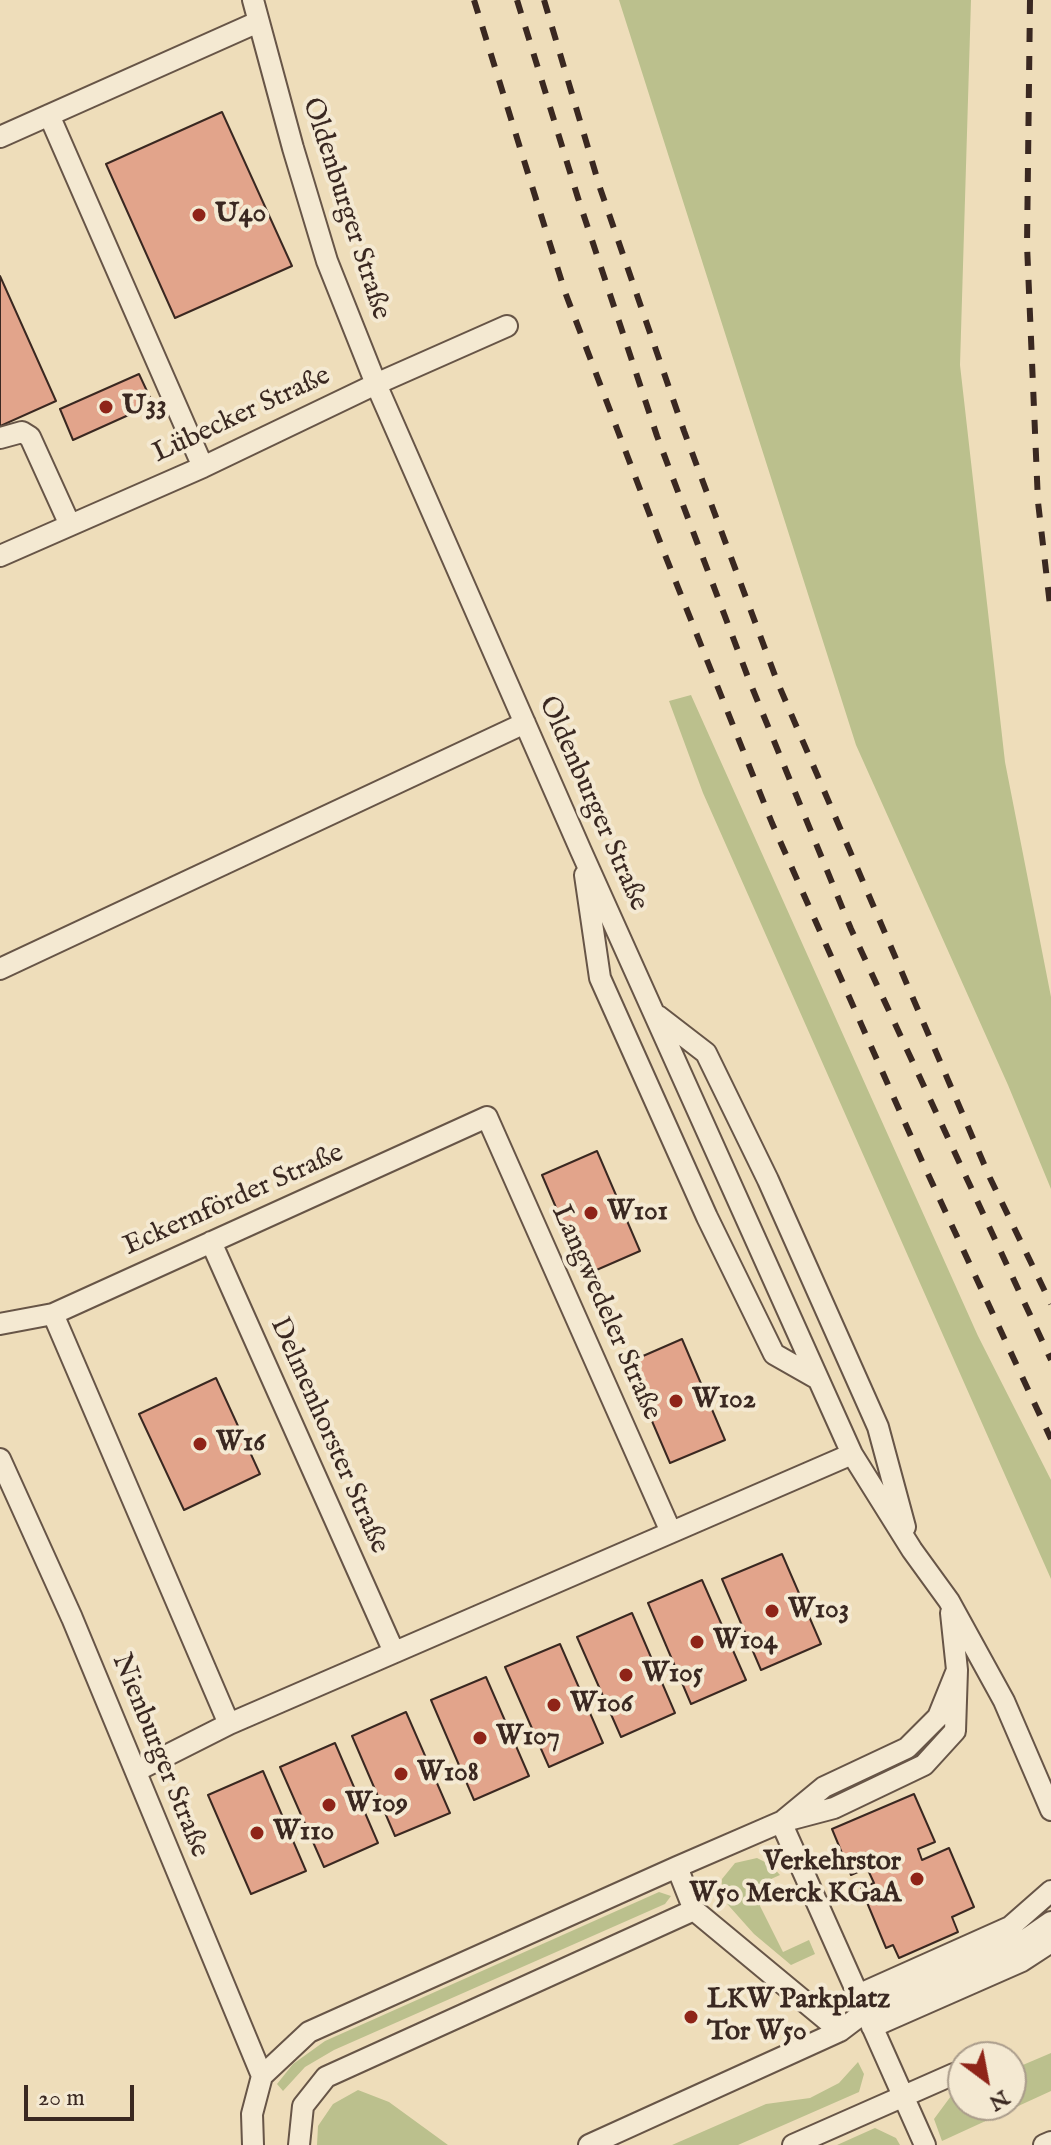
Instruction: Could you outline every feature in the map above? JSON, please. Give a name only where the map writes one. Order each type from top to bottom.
[{"type":"lane","name":"Oldenburger Straße","points":[[253,0],[327,261],[376,384],[581,851],[852,1454],[912,1550],[949,1601],[1004,1701],[1051,1810]]},
{"type":"lane","points":[[0,137],[258,22]]},
{"type":"lane","points":[[49,115],[203,467]]},
{"type":"lane","name":"Lübecker Straße","points":[[0,556],[203,467],[376,384],[507,326]]},
{"type":"lane","points":[[0,438],[22,432],[30,437],[70,525]]},
{"type":"lane","points":[[0,969],[525,723]]},
{"type":"lane","points":[[581,851],[600,978],[700,1203],[774,1354],[818,1379]]},
{"type":"lane","points":[[655,1014],[706,1053],[762,1166],[878,1427],[912,1550]]},
{"type":"lane","name":"Eckernförder Straße","points":[[0,1324],[53,1314],[487,1117]]},
{"type":"lane","name":"Langwedeler Straße","points":[[487,1117],[671,1532]]},
{"type":"lane","name":"Delmenhorster Straße","points":[[211,1242],[394,1652]]},
{"type":"lane","points":[[53,1314],[229,1724]]},
{"type":"lane","points":[[136,1771],[229,1724],[852,1454]]},
{"type":"lane","name":"Nienburger Straße","points":[[0,1459],[72,1618],[262,2076]]},
{"type":"lane","points":[[253,2145],[252,2114],[262,2076],[309,2032],[781,1822],[824,1787],[907,1748],[938,1717],[957,1670],[949,1601]]},
{"type":"lane","points":[[781,1822],[925,2145]]},
{"type":"lane","points":[[677,1867],[694,1910],[840,2031]]},
{"type":"lane","points":[[589,2145],[840,2031],[865,2011],[1010,1927],[1051,1891]]},
{"type":"lane","points":[[299,2145],[303,2106],[326,2077],[694,1910]]},
{"type":"lane","points":[[865,2011],[1012,1947],[1051,1922]]},
{"type":"lane","points":[[865,2011],[1022,1961],[1051,1942]]},
{"type":"lane","points":[[793,2145],[947,2077]]},
{"type":"lane","points":[[1044,2145],[1051,2142]]},
{"type":"green space","points":[[619,0],[971,0],[960,365],[1005,762],[1051,997],[1051,1189],[1008,1085],[856,745]]},
{"type":"green space","points":[[691,695],[978,1336],[1051,1480],[1051,1579],[703,793],[669,701]]},
{"type":"green space","points":[[757,1858],[771,1865],[780,1875],[751,1888],[783,1952],[809,1940],[815,1954],[791,1965],[754,1934],[721,1897],[722,1879],[735,1863]]},
{"type":"green space","points":[[659,1892],[671,1896],[665,1904],[334,2050],[305,2067],[283,2091],[277,2084],[293,2064],[325,2041]]},
{"type":"green space","points":[[1051,2053],[1051,2091],[1027,2102],[1027,2063]]},
{"type":"green space","points":[[858,2062],[864,2074],[859,2092],[738,2145],[672,2145],[766,2104],[810,2098],[839,2083]]},
{"type":"green space","points":[[358,2090],[389,2102],[448,2145],[317,2145],[318,2126],[333,2104]]},
{"type":"green space","points":[[947,2101],[947,2121],[986,2121],[942,2141],[934,2119]]},
{"type":"green space","points":[[875,2128],[896,2138],[900,2145],[837,2145]]},
{"type":"building","name":"U40","points":[[222,112],[292,266],[175,318],[106,164]]},
{"type":"building","points":[[0,276],[56,401],[0,426]]},
{"type":"building","name":"U33","points":[[139,374],[153,404],[73,440],[60,409]]},
{"type":"building","name":"W101","points":[[597,1151],[640,1251],[585,1275],[542,1175]]},
{"type":"building","name":"W102","points":[[682,1339],[725,1440],[670,1463],[627,1363]]},
{"type":"building","name":"W16","points":[[216,1378],[260,1474],[184,1510],[139,1414]]},
{"type":"building","name":"W103","points":[[782,1554],[821,1644],[761,1670],[722,1579]]},
{"type":"building","name":"W104","points":[[702,1580],[746,1680],[691,1704],[648,1603]]},
{"type":"building","name":"W105","points":[[632,1613],[675,1713],[621,1737],[577,1637]]},
{"type":"building","name":"W106","points":[[560,1644],[603,1743],[549,1767],[505,1667]]},
{"type":"building","name":"W107","points":[[486,1677],[529,1776],[474,1800],[431,1700]]},
{"type":"building","name":"W108","points":[[406,1712],[450,1813],[395,1836],[352,1736]]},
{"type":"building","name":"W109","points":[[335,1743],[378,1843],[324,1867],[280,1767]]},
{"type":"building","name":"W110","points":[[263,1771],[306,1871],[251,1894],[208,1795]]},
{"type":"building","name":"Verkehrstor W50 Merck KGaA","points":[[914,1794],[935,1842],[918,1849],[922,1860],[949,1848],[974,1907],[952,1917],[958,1932],[899,1958],[893,1945],[886,1948],[861,1888],[874,1883],[867,1868],[851,1875],[832,1829]]},
{"type":"railway","points":[[474,0],[565,292],[772,823],[921,1159],[1051,1439]]},
{"type":"railway","points":[[517,0],[578,198],[657,436],[749,680],[851,929],[1051,1360]]},
{"type":"railway","points":[[544,0],[600,188],[684,431],[777,681],[990,1178],[1051,1304]]},
{"type":"railway","points":[[1030,0],[1027,245],[1038,502],[1051,614]]},
{"type":"place","name":"U40","points":[[199,215]]},
{"type":"place","name":"U33","points":[[106,407]]},
{"type":"place","name":"W101","points":[[591,1213]]},
{"type":"place","name":"W102","points":[[676,1401]]},
{"type":"place","name":"W16","points":[[200,1444]]},
{"type":"place","name":"W103","points":[[772,1611]]},
{"type":"place","name":"W104","points":[[697,1642]]},
{"type":"place","name":"W105","points":[[626,1675]]},
{"type":"place","name":"W106","points":[[554,1705]]},
{"type":"place","name":"W107","points":[[480,1738]]},
{"type":"place","name":"W108","points":[[401,1774]]},
{"type":"place","name":"W109","points":[[329,1805]]},
{"type":"place","name":"W110","points":[[257,1833]]},
{"type":"place","name":"Verkehrstor W50 Merck KGaA","points":[[917,1879]]},
{"type":"place","name":"LKW Parkplatz Tor W50","points":[[691,2017]]}]
